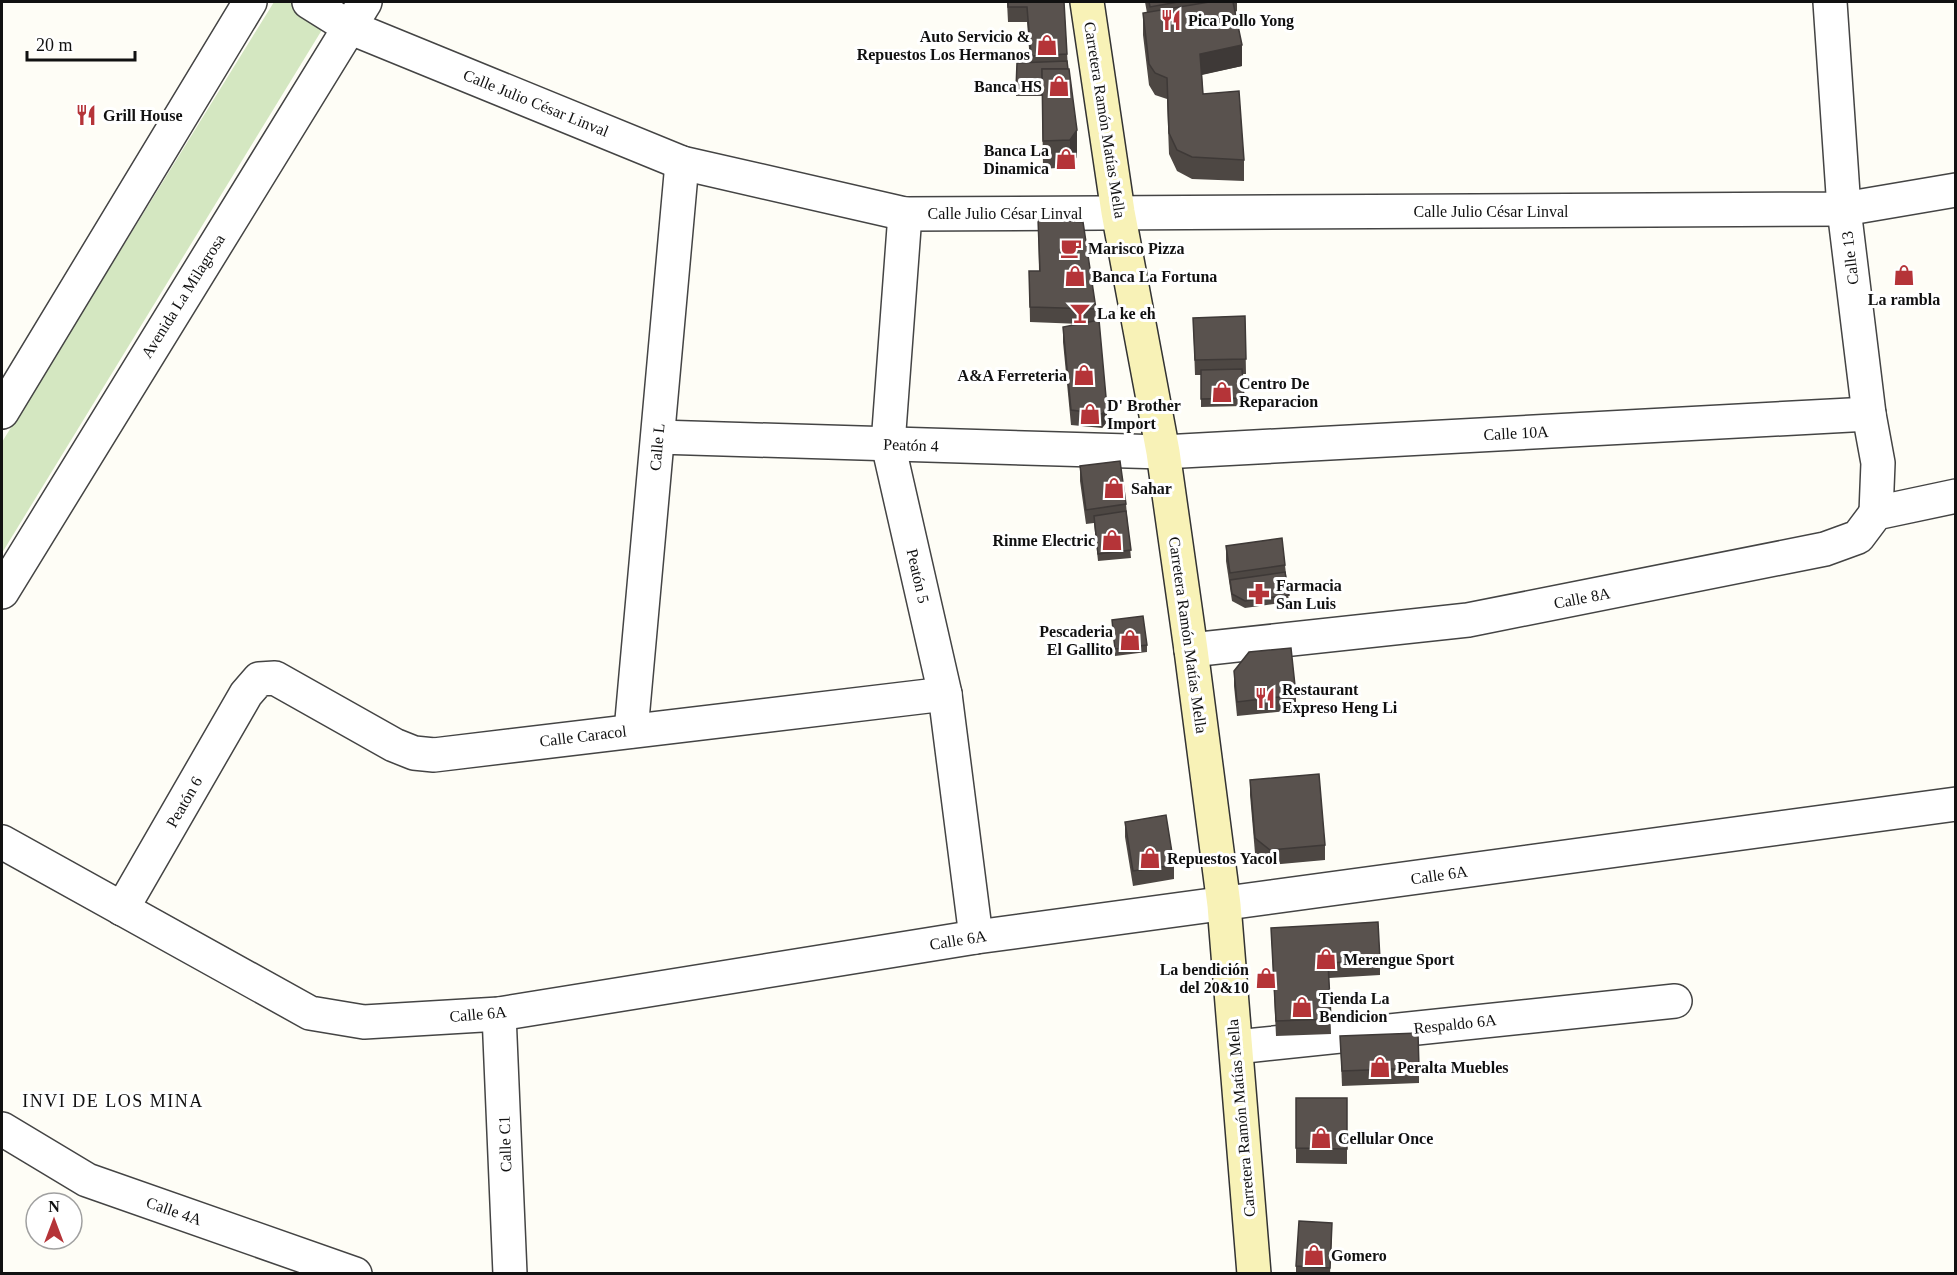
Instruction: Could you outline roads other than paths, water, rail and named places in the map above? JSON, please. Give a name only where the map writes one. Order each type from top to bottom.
[{"type":"main road","name":"Carretera Ramón Matías Mella","points":[[1087,2],[1118,212],[1164,452],[1191,650],[1224,904],[1254,1274]]},
{"type":"street","points":[[2,412],[250,2]]},
{"type":"street","name":"Calle Julio César Linval","points":[[309,2],[357,14],[682,163],[905,214],[1844,209],[1956,190]]},
{"type":"street","name":"Calle 13","points":[[1830,2],[1844,209],[1869,414],[1878,462],[1876,513]]},
{"type":"street","name":"Avenida La Milagrosa","points":[[2,592],[357,14]]},
{"type":"street","name":"Calle L","points":[[631,731],[682,163]]},
{"type":"street","name":"Peatón 5","points":[[905,214],[888,444],[945,694],[976,937]]},
{"type":"street","name":"Calle 10A","points":[[1164,452],[1869,414]]},
{"type":"street","name":"Peatón 4","points":[[658,437],[1164,452]]},
{"type":"street","points":[[1876,513],[1956,496]]},
{"type":"street","name":"Calle 8A","points":[[1191,650],[1468,620],[1802,554],[1825,549],[1858,537],[1876,513]]},
{"type":"street","name":"Calle Caracol","points":[[246,694],[259,679],[275,678],[394,745],[414,753],[434,755],[945,694]]},
{"type":"street","name":"Peatón 6","points":[[122,909],[246,694]]},
{"type":"street","name":"Calle 6A","points":[[2,842],[310,1012],[364,1022],[499,1014],[976,937],[1956,804]]},
{"type":"street","name":"Respaldo 6A","points":[[1236,1047],[1675,1000]]},
{"type":"street","name":"Calle C1","points":[[499,1014],[510,1274]]},
{"type":"street","name":"Calle 4A","points":[[2,1129],[87,1180],[356,1274]]},
{"type":"place","name":"Pica Pollo Yong","points":[[1171,20]]},
{"type":"place","name":"Auto Servicio & Repuestos Los Hermanos","points":[[1047,45]]},
{"type":"place","name":"Banca HS","points":[[1059,86]]},
{"type":"place","name":"Grill House","points":[[86,115]]},
{"type":"place","name":"Banca La Dinamica","points":[[1066,159]]},
{"type":"place","name":"Marisco Pizza","points":[[1071,248]]},
{"type":"place","name":"La rambla","points":[[1904,275]]},
{"type":"place","name":"Banca La Fortuna","points":[[1075,276]]},
{"type":"place","name":"La ke eh","points":[[1080,313]]},
{"type":"place","name":"A&A Ferreteria","points":[[1084,375]]},
{"type":"place","name":"Centro De Reparacion","points":[[1222,392]]},
{"type":"place","name":"D' Brother Import","points":[[1090,414]]},
{"type":"place","name":"Sahar","points":[[1114,488]]},
{"type":"place","name":"Rinme Electric","points":[[1112,540]]},
{"type":"place","name":"Farmacia San Luis","points":[[1259,594]]},
{"type":"place","name":"Pescaderia El Gallito","points":[[1130,640]]},
{"type":"place","name":"Restaurant Expreso Heng Li","points":[[1265,698]]},
{"type":"place","name":"Repuestos Yacol","points":[[1150,858]]},
{"type":"place","name":"Merengue Sport","points":[[1326,959]]},
{"type":"place","name":"La bendición del 20&10","points":[[1266,978]]},
{"type":"place","name":"Tienda La Bendicion","points":[[1302,1007]]},
{"type":"place","name":"Peralta Muebles","points":[[1380,1067]]},
{"type":"place","name":"Cellular Once","points":[[1321,1138]]},
{"type":"place","name":"Gomero","points":[[1314,1255]]},
{"type":"district","name":"INVI DE LOS MINA","points":[[113,1101]]}]
